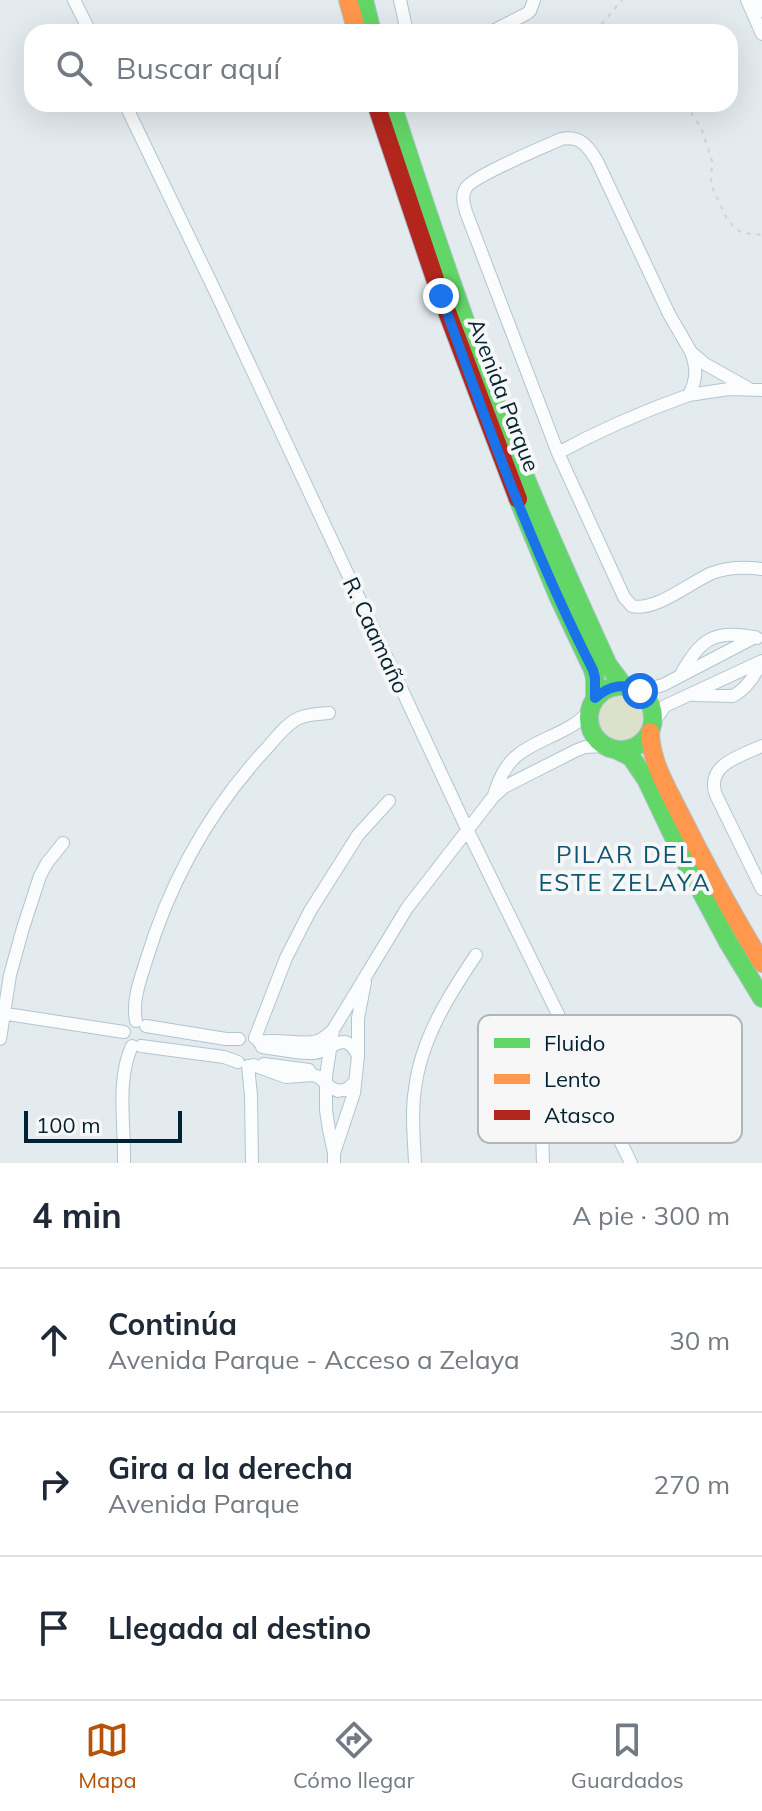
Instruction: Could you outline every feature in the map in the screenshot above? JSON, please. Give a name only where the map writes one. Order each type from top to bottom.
[{"type":"street","points":[[74,0],[86,24]]},
{"type":"street","points":[[348,0],[355,24]]},
{"type":"street","points":[[364,0],[370,24]]},
{"type":"street","points":[[400,0],[405,24]]},
{"type":"street","points":[[507,24],[530,11],[534,0]]},
{"type":"street","points":[[747,0],[762,34]]},
{"type":"street","points":[[757,0],[762,11]]},
{"type":"street","name":"R. Caamaño","points":[[129,112],[468,831],[558,1015]]},
{"type":"street","name":"Avenida Parque","points":[[379,112],[475,392],[561,605],[593,670],[592,704]]},
{"type":"street","name":"Avenida Parque","points":[[395,112],[491,392],[546,528],[608,665],[632,688]]},
{"type":"street","points":[[689,395],[696,374],[691,352],[669,314],[597,161],[583,142],[572,138],[561,139],[467,186],[463,195],[466,212],[558,453],[624,597],[638,608],[654,604],[714,572],[740,567],[762,569]]},
{"type":"street","points":[[691,352],[713,369],[748,388]]},
{"type":"street","points":[[558,453],[658,406],[689,395],[729,389],[762,390]]},
{"type":"street","points":[[680,676],[699,646],[706,641],[733,634],[758,638]]},
{"type":"street","points":[[493,797],[501,774],[517,754],[584,718],[603,690],[613,686],[663,685],[758,638]]},
{"type":"street","points":[[259,1042],[312,1042],[326,1037],[333,1030],[424,884],[504,787],[585,747],[627,749],[636,746],[644,740],[665,706],[762,661]]},
{"type":"street","points":[[688,695],[733,696],[752,679],[762,661]]},
{"type":"street","points":[[700,666],[710,685]]},
{"type":"street","points":[[663,685],[672,702]]},
{"type":"street","points":[[632,688],[651,706],[651,750],[669,791],[711,877],[762,963]]},
{"type":"street","points":[[592,704],[589,721],[597,740],[631,757],[646,779],[688,867],[762,998]]},
{"type":"street","points":[[124,1163],[128,1056],[149,1038],[135,1004],[163,912],[188,858],[218,808],[248,768],[288,725],[311,714],[329,713]]},
{"type":"street","points":[[542,741],[542,759],[550,763]]},
{"type":"street","points":[[762,746],[722,766],[713,783],[762,889]]},
{"type":"street","points":[[249,1064],[262,1056],[259,1042],[286,958],[318,897],[358,835],[389,801]]},
{"type":"street","points":[[0,1039],[2,1013],[16,949],[40,876],[63,843]]},
{"type":"street","points":[[415,1163],[413,1104],[419,1064],[444,1006],[476,955]]},
{"type":"street","points":[[334,1158],[352,1101],[358,1056],[358,1018],[368,972]]},
{"type":"street","points":[[2,1013],[124,1032]]},
{"type":"street","points":[[355,1082],[347,1089],[338,1091],[326,1079],[304,1069],[249,1064],[224,1057],[137,1046],[125,1041],[124,1032],[128,1025],[141,1024],[226,1039],[247,1036],[259,1042],[306,1053],[319,1053],[345,1042],[358,1056]]},
{"type":"street","points":[[333,1030],[326,1079],[327,1120],[334,1158]]},
{"type":"street","points":[[239,1039],[233,1050],[235,1059],[286,1077],[313,1075],[326,1079]]},
{"type":"street","points":[[304,1069],[306,1053]]},
{"type":"street","points":[[249,1064],[252,1163]]},
{"type":"street","points":[[542,1143],[543,1163]]},
{"type":"street","name":"R. Caamaño","points":[[621,1143],[631,1163]]},
{"type":"path","points":[[602,24],[622,0]]},
{"type":"path","points":[[692,112],[698,120],[712,161],[711,185],[716,200],[733,226],[742,233],[762,235]]},
{"type":"green space","points":[[623,691],[642,699],[650,718],[642,737],[623,745],[604,737],[596,718],[604,699]]},
{"type":"traffic: fast","points":[[364,0],[370,24]]},
{"type":"traffic: fast","points":[[395,112],[452,284],[504,426],[608,665],[623,685]]},
{"type":"traffic: fast","points":[[518,499],[593,670],[595,698]]},
{"type":"traffic: fast","points":[[615,686],[627,686],[644,695],[651,706],[653,718],[651,730],[644,741],[627,750],[615,750],[603,745],[594,736],[589,724],[589,712],[594,700],[603,691],[615,686]]},
{"type":"traffic: fast","points":[[617,750],[631,757],[646,779],[688,867],[762,998]]},
{"type":"traffic: slow","points":[[348,0],[355,24]]},
{"type":"traffic: slow","points":[[650,732],[653,754],[664,783],[762,963]]},
{"type":"traffic: jam","points":[[379,112],[438,288],[518,499]]},
{"type":"district","name":"PILAR DEL ESTE ZELAYA","points":[[625,868]]},
{"type":"route","points":[[441,296],[475,392],[552,583],[593,670],[595,698],[613,686],[623,685],[640,691]]}]
